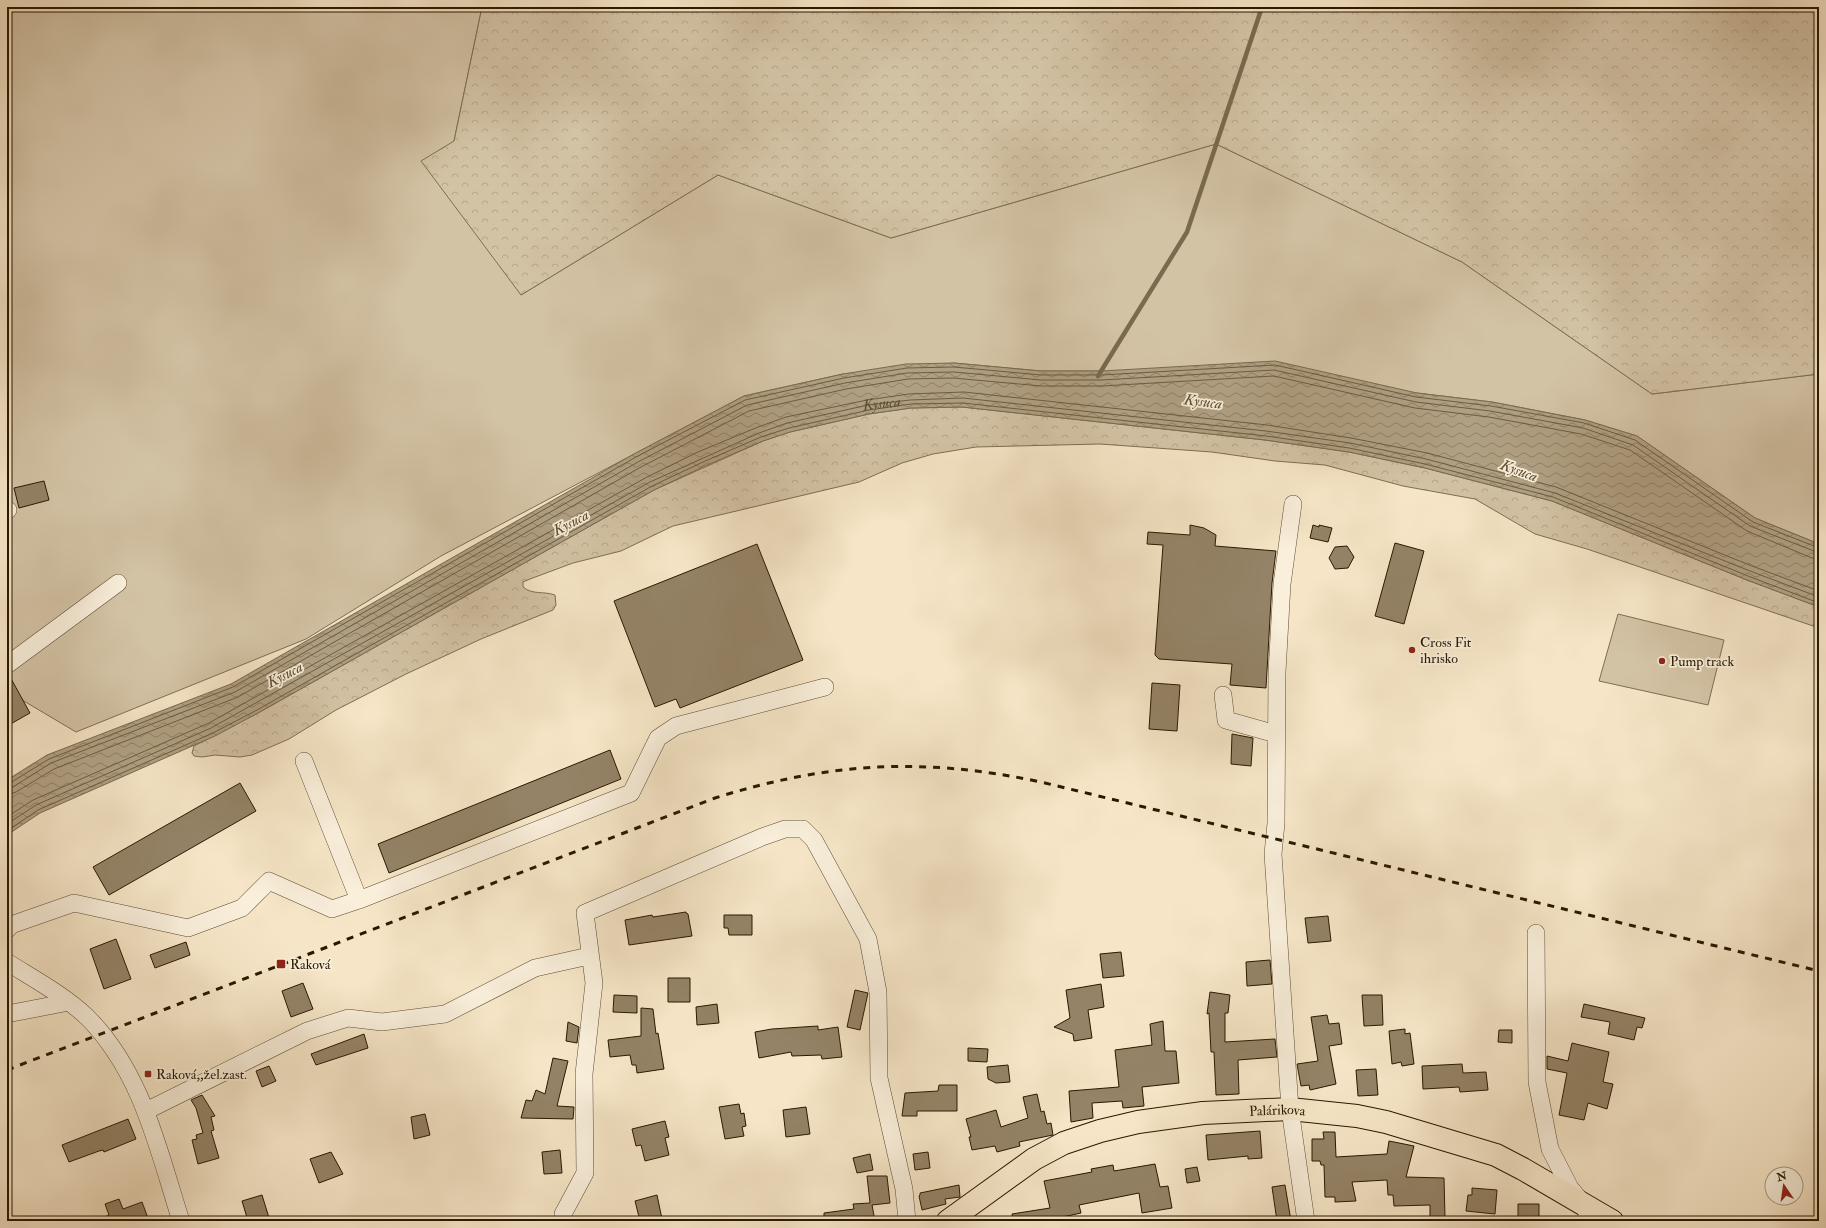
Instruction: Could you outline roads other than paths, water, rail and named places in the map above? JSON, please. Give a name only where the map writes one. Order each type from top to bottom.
[{"type":"main road","name":"Palárikova","points":[[948,1221],[1034,1159],[1064,1143],[1100,1131],[1138,1122],[1203,1113],[1290,1109],[1357,1116],[1386,1122],[1476,1148],[1496,1155],[1522,1169],[1587,1214],[1612,1221]]},
{"type":"street","points":[[1293,504],[1282,584],[1277,672],[1276,823],[1273,854],[1290,1109],[1306,1221]]},
{"type":"street","points":[[7,664],[118,584]]},
{"type":"street","points":[[7,930],[11,925],[74,903],[188,928],[242,908],[269,881],[332,909],[359,900],[631,793],[658,738],[676,726],[825,687]]},
{"type":"street","points":[[1223,695],[1226,720],[1276,734]]},
{"type":"street","points":[[304,761],[359,900]]},
{"type":"street","points":[[564,1221],[563,1214],[585,1173],[584,1074],[594,983],[589,956],[585,912],[762,837],[785,829],[803,829],[814,840],[868,939],[878,992],[879,1078],[904,1189],[907,1221]]},
{"type":"street","points":[[1536,933],[1537,1082],[1550,1149],[1570,1188],[1587,1214]]},
{"type":"street","points":[[146,1111],[307,1031],[348,1018],[382,1022],[445,1014],[535,968],[589,956]]},
{"type":"street","points":[[7,962],[69,1002],[87,1017],[126,1066],[146,1111],[181,1221]]},
{"type":"street","points":[[7,1014],[69,1002]]},
{"type":"water","name":"Kysuca","points":[[1275,361],[1417,393],[1492,402],[1585,420],[1637,436],[1755,518],[1819,544],[1819,607],[1747,580],[1552,501],[1425,468],[1349,452],[1265,440],[962,407],[911,408],[869,414],[790,432],[763,441],[654,490],[215,736],[40,813],[7,835],[7,780],[47,755],[231,684],[634,454],[744,396],[843,374],[906,364],[954,363],[1041,371],[1102,371]]},
{"type":"waterway","points":[[1098,376],[1187,232],[1262,7]]},
{"type":"railway","points":[[7,1070],[715,798],[757,786],[798,777],[877,767],[956,769],[998,774],[1041,782],[1819,971]]},
{"type":"place","name":"Cross Fit ihrisko","points":[[1412,650]]},
{"type":"place","name":"Pump track","points":[[1662,661]]},
{"type":"place","name":"Raková","points":[[281,964]]},
{"type":"place","name":"Raková,,žel.zast.","points":[[148,1074]]}]
